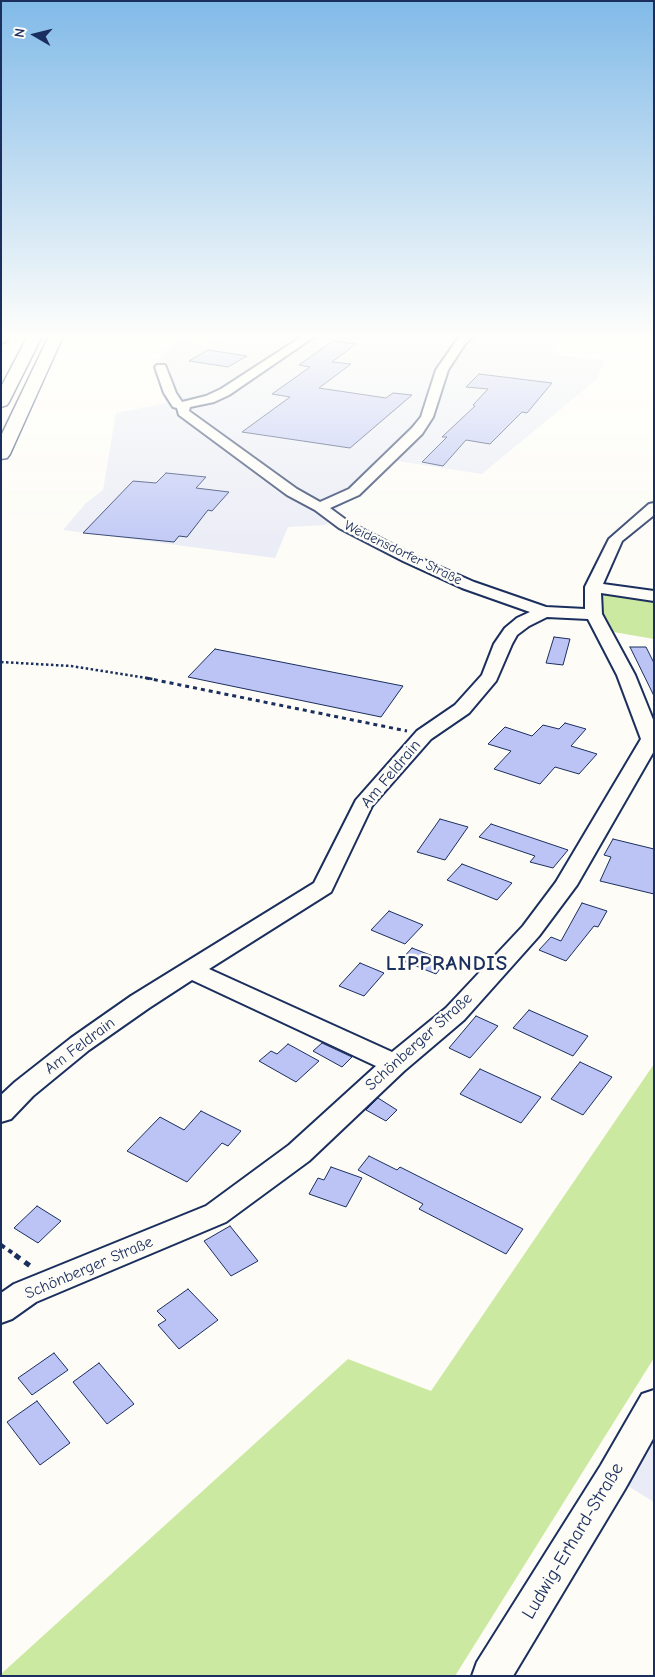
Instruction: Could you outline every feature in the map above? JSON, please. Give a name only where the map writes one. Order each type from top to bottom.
[{"type":"highway","points":[[1,454],[20,412]]},
{"type":"street","name":"Weidensdorfer Straße","points":[[187,412],[260,470],[292,492],[344,525],[440,574],[544,612],[594,614]]},
{"type":"street","points":[[320,508],[354,492],[417,431],[429,412]]},
{"type":"street","name":"Schönberger Straße","points":[[1,1310],[25,1293],[216,1214],[299,1153],[395,1064],[455,1014],[531,931],[566,885],[652,739],[626,675],[594,614],[593,587],[616,539],[654,507]]},
{"type":"street","points":[[593,587],[654,596]]},
{"type":"street","name":"Am Feldrain","points":[[1,1112],[24,1088],[80,1044],[190,970],[324,887],[363,804],[424,735],[462,709],[490,677],[503,644],[511,632],[523,622],[544,612]]},
{"type":"street","points":[[190,970],[395,1064]]},
{"type":"street","name":"Ludwig-Erhard-Straße","points":[[491,1676],[613,1477],[654,1405]]},
{"type":"path","points":[[1,662],[71,666],[142,677],[424,735]]},
{"type":"path","points":[[1,1245],[40,1272],[49,1283]]},
{"type":"shaded area","points":[[557,412],[482,474],[397,461],[335,511],[326,525],[288,527],[275,558],[63,530],[86,503],[103,490],[116,413]]},
{"type":"shaded area","points":[[654,1405],[654,1502],[613,1477]]},
{"type":"green space","points":[[593,587],[654,596],[654,639],[602,630]]},
{"type":"green space","points":[[654,1064],[654,1358],[455,1676],[1,1676],[348,1359],[431,1391]]},
{"type":"building","points":[[269,412],[392,412],[350,448],[242,432]]},
{"type":"building","points":[[468,412],[522,412],[490,444],[466,440],[443,466],[422,462],[447,437],[442,437]]},
{"type":"building","points":[[166,473],[206,477],[196,488],[229,492],[212,511],[208,510],[187,537],[179,536],[174,542],[83,533],[133,481],[156,483]]},
{"type":"building","points":[[554,637],[570,639],[563,665],[546,663]]},
{"type":"building","points":[[630,647],[646,647],[654,663],[654,696]]},
{"type":"building","points":[[215,649],[403,686],[381,717],[188,677]]},
{"type":"building","points":[[565,723],[586,729],[571,746],[597,754],[579,774],[555,767],[540,784],[494,769],[511,751],[488,744],[505,727],[532,736],[543,725],[559,729]]},
{"type":"building","points":[[440,819],[468,827],[445,860],[417,852]]},
{"type":"building","points":[[491,824],[568,850],[553,868],[530,862],[535,856],[479,837]]},
{"type":"building","points":[[613,839],[654,849],[654,894],[600,881],[611,857],[604,855]]},
{"type":"building","points":[[462,864],[512,883],[497,900],[447,880]]},
{"type":"building","points":[[582,903],[607,911],[598,927],[594,926],[566,961],[539,950],[551,937],[561,941]]},
{"type":"building","points":[[389,911],[423,925],[405,944],[371,930]]},
{"type":"building","points":[[412,948],[446,961],[436,974],[401,960]]},
{"type":"building","points":[[360,963],[384,973],[364,996],[339,986]]},
{"type":"building","points":[[529,1010],[588,1036],[573,1056],[513,1028]]},
{"type":"building","points":[[476,1016],[498,1026],[470,1058],[449,1048]]},
{"type":"building","points":[[322,1043],[352,1057],[342,1067],[313,1051]]},
{"type":"building","points":[[288,1044],[319,1061],[296,1082],[259,1061],[271,1051],[277,1054]]},
{"type":"building","points":[[580,1062],[612,1077],[583,1115],[551,1099]]},
{"type":"building","points":[[480,1069],[541,1097],[521,1123],[460,1094]]},
{"type":"building","points":[[378,1098],[397,1110],[386,1121],[366,1110]]},
{"type":"building","points":[[201,1111],[241,1131],[228,1146],[222,1143],[187,1182],[127,1151],[160,1117],[184,1130]]},
{"type":"building","points":[[369,1156],[397,1170],[400,1167],[523,1229],[506,1254],[419,1209],[423,1204],[358,1170]]},
{"type":"building","points":[[331,1167],[362,1178],[346,1207],[309,1194],[318,1178],[324,1180]]},
{"type":"building","points":[[37,1206],[61,1221],[38,1243],[14,1228]]},
{"type":"building","points":[[230,1226],[258,1261],[231,1276],[204,1241]]},
{"type":"building","points":[[188,1289],[218,1320],[179,1349],[158,1325],[166,1320],[157,1311]]},
{"type":"building","points":[[54,1353],[68,1370],[32,1395],[18,1378]]},
{"type":"building","points":[[99,1363],[134,1404],[107,1424],[73,1382]]},
{"type":"building","points":[[37,1401],[70,1443],[40,1465],[7,1422]]},
{"type":"district","name":"LIPPRANDIS","points":[[447,964]]}]
